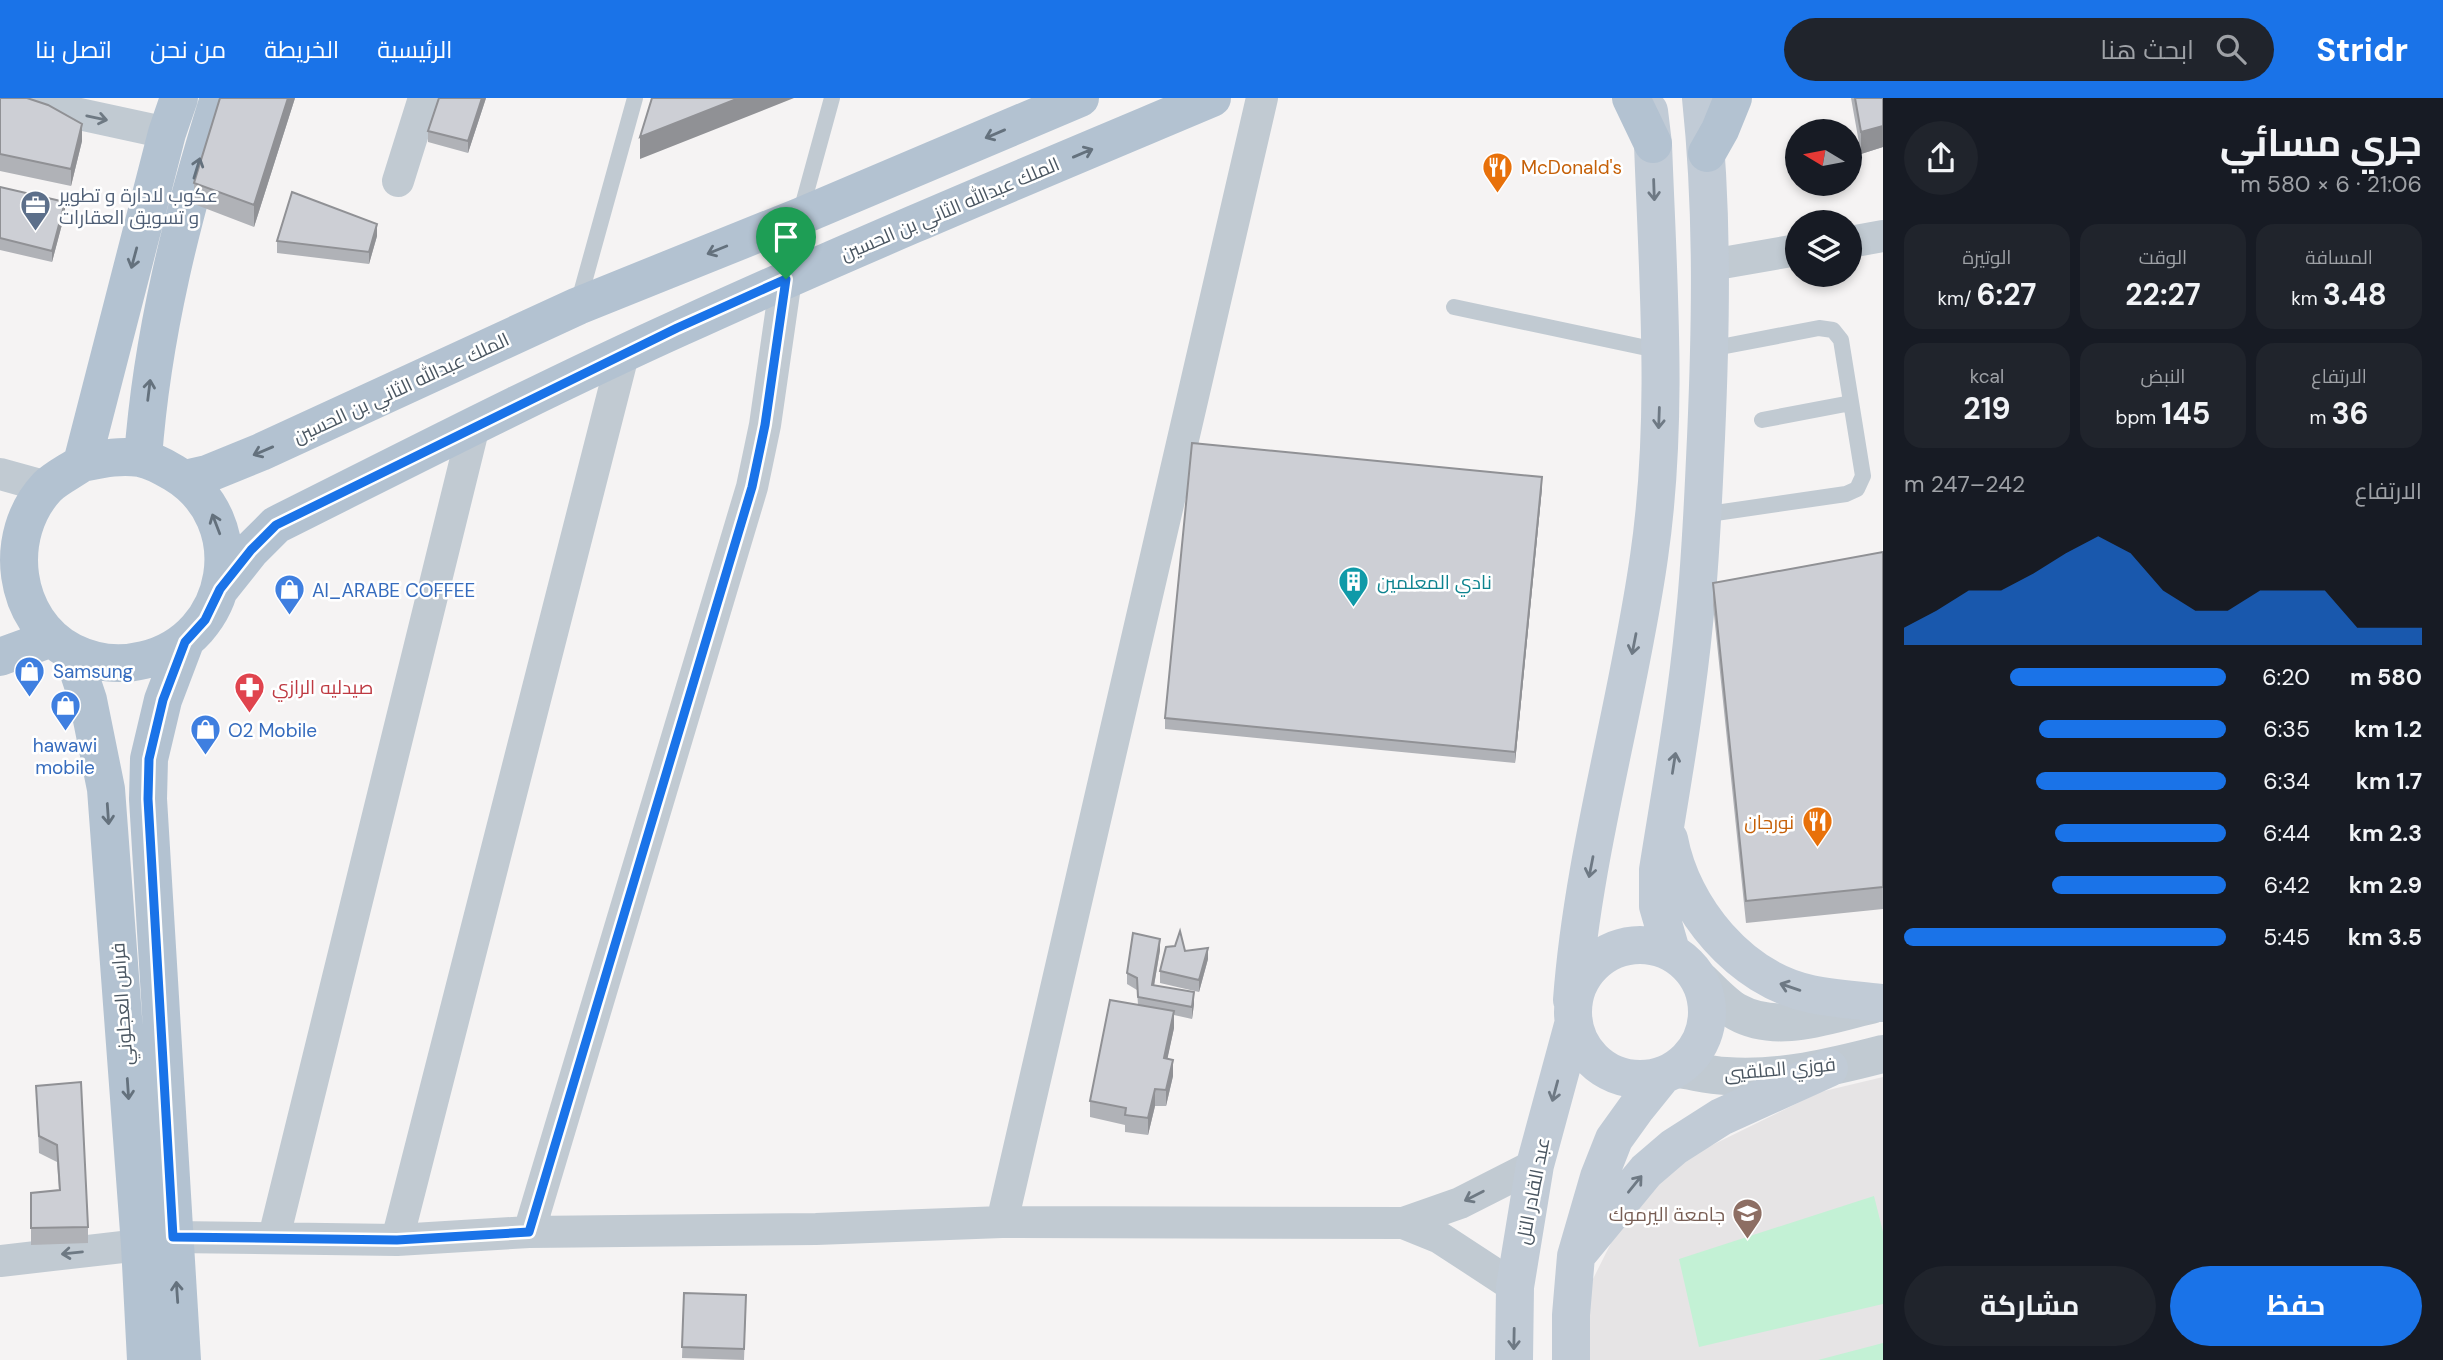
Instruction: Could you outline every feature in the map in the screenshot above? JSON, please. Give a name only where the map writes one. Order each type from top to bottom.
[{"type":"main road","points":[[82,463],[167,134],[179,98]]},
{"type":"main road","points":[[143,458],[156,340],[193,182],[219,98]]},
{"type":"main road","name":"الملك عبدالله الثاني بن الحسين","points":[[185,480],[261,452],[578,306],[799,217],[1080,98]]},
{"type":"main road","name":"الملك عبدالله الثاني بن الحسين","points":[[220,589],[251,550],[276,525],[474,426],[786,279],[1212,98]]},
{"type":"main road","points":[[1631,98],[1653,144]]},
{"type":"main road","points":[[1648,98],[1653,144],[1661,351],[1657,469],[1650,554],[1581,921],[1573,1013],[1581,1047],[1597,1065],[1616,1076],[1639,1080],[1669,1072]]},
{"type":"main road","points":[[1671,951],[1658,906],[1658,870],[1694,624],[1710,349],[1711,265],[1707,153],[1701,98]]},
{"type":"main road","points":[[1707,153],[1733,98]]},
{"type":"main road","points":[[112,457],[143,458],[185,480],[202,495],[218,524],[224,557],[220,589],[205,620],[185,642],[159,657],[130,664],[100,662],[62,645],[34,618],[23,593],[9,572],[31,512],[47,487],[82,463],[112,457]]},
{"type":"main road","name":"فراس العجلوني","points":[[146,1360],[157,1241],[148,799],[152,747],[163,700],[185,642]]},
{"type":"main road","points":[[0,657],[62,645]]},
{"type":"main road","name":"فراس العجلوني","points":[[62,645],[88,700],[106,789],[157,1241],[183,1360]]},
{"type":"main road","points":[[1666,821],[1671,851],[1687,892],[1716,934],[1743,960],[1775,981],[1810,994],[1882,1002]]},
{"type":"main road","points":[[1572,1360],[1571,1315],[1576,1256],[1599,1177],[1614,1139],[1669,1072],[1695,1052],[1705,1029],[1707,1004],[1700,981],[1688,963],[1671,951],[1651,944],[1630,944],[1609,951],[1592,963],[1580,980],[1573,1013]]},
{"type":"main road","name":"عبد القادر التل","points":[[1514,1360],[1515,1287],[1535,1165],[1573,1013]]},
{"type":"main road","points":[[1576,1256],[1646,1171],[1674,1147],[1721,1116],[1829,1068]]},
{"type":"street","points":[[6,98],[167,134]]},
{"type":"street","points":[[398,181],[424,98]]},
{"type":"street","points":[[1003,1222],[1262,98]]},
{"type":"street","points":[[1862,240],[1883,236]]},
{"type":"street","points":[[1711,265],[1785,252]]},
{"type":"street","points":[[529,1232],[752,487],[765,425],[786,279]]},
{"type":"street","points":[[397,1240],[623,355]]},
{"type":"street","points":[[274,1237],[474,426]]},
{"type":"street","points":[[0,474],[47,487]]},
{"type":"street","points":[[1700,981],[1736,1012],[1759,1021],[1784,1023],[1882,1002]]},
{"type":"street","name":"فوزي الملقيي","points":[[1669,1072],[1746,1076],[1829,1068],[1883,1054]]},
{"type":"street","points":[[0,1261],[157,1241],[274,1237],[397,1240],[529,1232],[816,1229],[1003,1222],[1402,1223],[1460,1203],[1535,1165]]},
{"type":"street","points":[[1402,1223],[1440,1238],[1515,1287]]},
{"type":"lane","points":[[578,306],[635,98]]},
{"type":"lane","points":[[799,217],[832,98]]},
{"type":"lane","points":[[1454,307],[1661,351]]},
{"type":"lane","points":[[1702,515],[1846,494],[1857,489],[1863,476],[1841,340],[1833,330],[1819,328],[1710,349]]},
{"type":"lane","points":[[1762,419],[1851,404]]},
{"type":"shaded area","name":"جامعة اليرموك","points":[[1883,1077],[1883,1360],[1587,1360],[1581,1303],[1643,1179],[1820,1092]]},
{"type":"green space","points":[[1874,1196],[1883,1232],[1883,1304],[1699,1347],[1679,1259]]},
{"type":"green space","points":[[1883,1343],[1883,1360],[1818,1360]]},
{"type":"building","points":[[0,98],[27,98],[48,105],[82,124],[71,169],[0,154]]},
{"type":"building","points":[[220,98],[288,98],[254,205],[194,183]]},
{"type":"building","points":[[439,98],[482,98],[468,141],[428,131]]},
{"type":"building","points":[[652,98],[739,98],[640,137]]},
{"type":"building","points":[[1855,98],[1883,98],[1883,126],[1862,132],[1862,119],[1859,119]]},
{"type":"building","points":[[0,187],[65,202],[52,251],[0,238]]},
{"type":"building","points":[[292,192],[377,224],[369,252],[277,241]]},
{"type":"building","name":"نادي المعلمين","points":[[1192,443],[1542,477],[1515,752],[1165,718]]},
{"type":"building","points":[[1883,552],[1883,887],[1746,901],[1713,583]]},
{"type":"building","points":[[1180,931],[1185,951],[1208,948],[1199,980],[1160,971],[1166,947],[1175,946]]},
{"type":"building","points":[[1133,933],[1160,939],[1152,985],[1194,992],[1192,1007],[1138,997],[1137,978],[1127,973]]},
{"type":"building","points":[[1110,1000],[1174,1011],[1164,1058],[1173,1060],[1166,1090],[1155,1089],[1148,1118],[1125,1115],[1126,1108],[1090,1101]]},
{"type":"building","points":[[81,1082],[88,1227],[31,1228],[31,1193],[60,1190],[57,1145],[39,1136],[36,1086]]},
{"type":"building","points":[[684,1293],[746,1295],[744,1349],[682,1347]]},
{"type":"place","name":"McDonald's","points":[[1498,194]]},
{"type":"place","name":"عكوب لادارة و تطوير و تسويق العقارات","points":[[36,233]]},
{"type":"place","name":"نادي المعلمين","points":[[1354,609]]},
{"type":"place","name":"Al_ARABE COFFEE","points":[[289,617]]},
{"type":"place","name":"Samsung","points":[[30,698]]},
{"type":"place","name":"صيدليه الرازي","points":[[249,714]]},
{"type":"place","name":"hawawi mobile","points":[[65,733]]},
{"type":"place","name":"O2 Mobile","points":[[205,757]]},
{"type":"place","name":"نورجان","points":[[1817,849]]},
{"type":"place","name":"جامعة اليرموك","points":[[1748,1241]]},
{"type":"route","points":[[786,279],[765,425],[752,487],[529,1232],[397,1240],[173,1237],[148,799],[149,759],[163,700],[185,642],[205,620],[220,589],[251,550],[276,525],[677,328],[786,279]]}]
